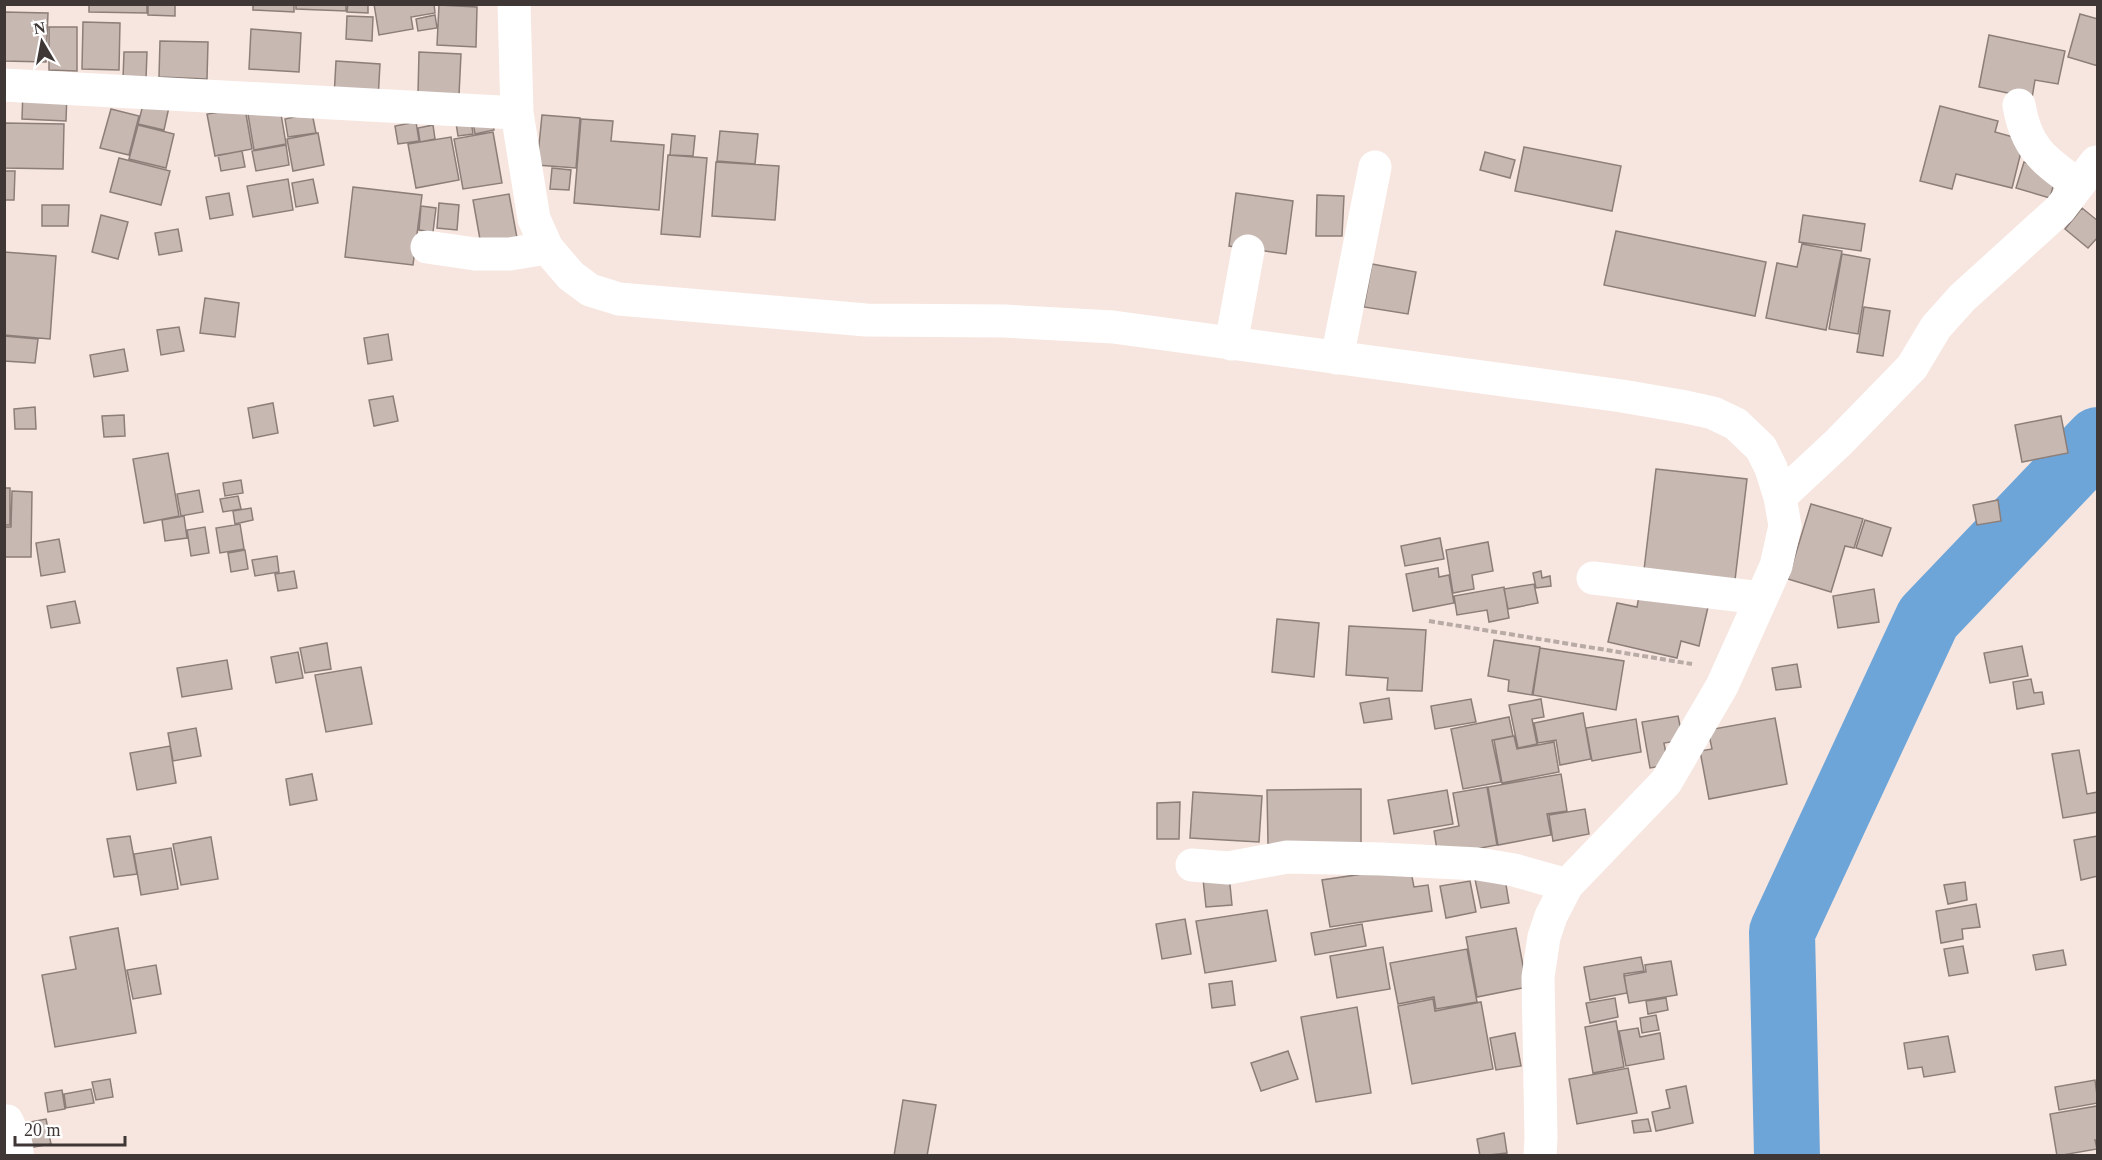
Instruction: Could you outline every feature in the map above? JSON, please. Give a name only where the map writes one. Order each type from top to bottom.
[{"type":"street","points":[[514,4],[517,113],[534,219],[547,248],[565,270],[590,290],[619,299],[866,320],[1004,321],[1113,327],[1686,406],[1736,424],[1761,448],[1771,468],[1780,497],[1785,526],[1776,566],[1729,670],[1666,782],[1568,885],[1551,916],[1544,937],[1538,977],[1540,1155]]},
{"type":"street","points":[[4,85],[517,113]]},
{"type":"street","points":[[1780,497],[1838,443],[1912,367],[1936,327],[1962,298],[2060,209],[2087,173],[2043,159],[2022,124],[2019,105]]},
{"type":"street","points":[[1337,358],[1376,167]]},
{"type":"street","points":[[427,247],[475,254],[510,254],[547,248]]},
{"type":"street","points":[[1231,344],[1248,250]]},
{"type":"street","points":[[1593,578],[1761,598]]},
{"type":"street","points":[[1192,865],[1228,868],[1287,857],[1478,864],[1514,870],[1568,885]]},
{"type":"street","points":[[4,1121],[7,1121],[11,1130],[17,1155]]},
{"type":"path","points":[[1429,621],[1729,670]]},
{"type":"building","points":[[89,4],[147,4],[147,13],[89,12]]},
{"type":"building","points":[[148,4],[175,4],[175,16],[148,15]]},
{"type":"building","points":[[253,4],[294,4],[294,12],[253,10]]},
{"type":"building","points":[[296,4],[346,4],[346,11],[296,9]]},
{"type":"building","points":[[348,4],[368,4],[368,13],[347,12]]},
{"type":"building","points":[[374,4],[434,4],[435,13],[411,17],[413,29],[379,35]]},
{"type":"building","points":[[439,5],[477,7],[476,47],[437,45]]},
{"type":"building","points":[[4,12],[48,13],[46,62],[4,61]]},
{"type":"building","points":[[2080,14],[2098,19],[2098,66],[2068,57]]},
{"type":"building","points":[[435,15],[437,28],[418,31],[416,19]]},
{"type":"building","points":[[347,16],[373,17],[372,41],[346,39]]},
{"type":"building","points":[[83,22],[120,23],[119,70],[82,69]]},
{"type":"building","points":[[49,27],[77,27],[77,71],[49,70]]},
{"type":"building","points":[[251,29],[301,33],[299,72],[249,69]]},
{"type":"building","points":[[1989,35],[2065,51],[2058,84],[2035,80],[2032,98],[1979,87]]},
{"type":"building","points":[[160,41],[208,42],[207,79],[159,77]]},
{"type":"building","points":[[124,52],[147,52],[146,79],[123,79]]},
{"type":"building","points":[[419,52],[461,54],[459,95],[418,94]]},
{"type":"building","points":[[336,61],[380,64],[378,100],[334,97]]},
{"type":"building","points":[[23,90],[67,92],[66,121],[22,119]]},
{"type":"building","points":[[144,101],[169,107],[164,130],[138,124]]},
{"type":"building","points":[[279,102],[286,144],[254,150],[247,108]]},
{"type":"building","points":[[1940,106],[1998,121],[1995,132],[2024,140],[2012,188],[1956,174],[1952,189],[1920,181]]},
{"type":"building","points":[[245,108],[252,149],[215,156],[207,114]]},
{"type":"building","points":[[111,109],[139,116],[129,155],[100,148]]},
{"type":"building","points":[[312,113],[316,133],[288,137],[285,119]]},
{"type":"building","points":[[491,113],[494,130],[475,134],[472,117]]},
{"type":"building","points":[[542,115],[580,118],[576,168],[537,165]]},
{"type":"building","points":[[581,119],[613,121],[611,141],[664,145],[659,210],[574,203]]},
{"type":"building","points":[[471,120],[473,134],[458,136],[456,123]]},
{"type":"building","points":[[416,122],[419,141],[398,144],[395,126]]},
{"type":"building","points":[[4,123],[64,124],[63,169],[4,168]]},
{"type":"building","points":[[138,125],[174,134],[166,168],[129,159]]},
{"type":"building","points":[[433,125],[435,139],[420,142],[418,128]]},
{"type":"building","points":[[720,131],[758,134],[755,164],[717,161]]},
{"type":"building","points":[[493,132],[502,183],[463,189],[454,139]]},
{"type":"building","points":[[318,133],[324,165],[293,171],[287,139]]},
{"type":"building","points":[[672,134],[695,136],[693,156],[670,155]]},
{"type":"building","points":[[451,137],[459,180],[416,188],[408,144]]},
{"type":"building","points":[[286,145],[289,165],[256,171],[252,151]]},
{"type":"building","points":[[1524,147],[1621,166],[1612,211],[1515,191]]},
{"type":"building","points":[[242,151],[245,167],[221,171],[218,155]]},
{"type":"building","points":[[1485,152],[1515,160],[1510,178],[1480,170]]},
{"type":"building","points":[[668,155],[707,158],[700,237],[661,234]]},
{"type":"building","points":[[119,158],[170,171],[161,205],[110,192]]},
{"type":"building","points":[[716,162],[779,166],[775,220],[712,216]]},
{"type":"building","points":[[2024,162],[2057,171],[2050,198],[2016,188]]},
{"type":"building","points":[[552,168],[571,170],[569,190],[550,189]]},
{"type":"building","points":[[4,171],[15,171],[14,200],[4,200]]},
{"type":"building","points":[[288,179],[293,210],[253,217],[247,186]]},
{"type":"building","points":[[313,179],[318,203],[296,207],[292,183]]},
{"type":"building","points":[[353,187],[422,195],[413,265],[345,257]]},
{"type":"building","points":[[229,193],[233,215],[210,219],[206,197]]},
{"type":"building","points":[[1236,193],[1293,201],[1286,254],[1229,246]]},
{"type":"building","points":[[509,194],[517,238],[481,245],[473,200]]},
{"type":"building","points":[[1317,195],[1344,196],[1342,236],[1316,236]]},
{"type":"building","points":[[439,203],[459,205],[457,230],[437,228]]},
{"type":"building","points":[[42,205],[69,205],[68,226],[42,226]]},
{"type":"building","points":[[421,206],[436,208],[433,232],[419,230]]},
{"type":"building","points":[[2082,208],[2098,221],[2098,237],[2088,248],[2065,229]]},
{"type":"building","points":[[101,215],[128,222],[118,259],[92,252]]},
{"type":"building","points":[[1803,215],[1865,224],[1861,251],[1799,242]]},
{"type":"building","points":[[178,229],[182,251],[159,255],[155,233]]},
{"type":"building","points":[[1616,231],[1766,262],[1755,316],[1604,285]]},
{"type":"building","points":[[1802,244],[1842,251],[1826,330],[1766,318],[1777,263],[1797,267]]},
{"type":"building","points":[[4,252],[56,256],[50,339],[4,335]]},
{"type":"building","points":[[1842,254],[1870,259],[1858,334],[1829,329]]},
{"type":"building","points":[[1372,264],[1416,272],[1408,314],[1364,307]]},
{"type":"building","points":[[205,298],[239,303],[235,337],[200,333]]},
{"type":"building","points":[[1864,307],[1890,311],[1883,356],[1857,352]]},
{"type":"building","points":[[179,327],[184,351],[161,355],[157,330]]},
{"type":"building","points":[[388,334],[392,360],[368,364],[364,338]]},
{"type":"building","points":[[4,336],[38,339],[35,363],[4,361]]},
{"type":"building","points":[[124,349],[128,371],[94,377],[90,355]]},
{"type":"building","points":[[393,396],[398,421],[374,426],[369,400]]},
{"type":"building","points":[[273,403],[278,433],[253,438],[248,408]]},
{"type":"building","points":[[35,407],[36,429],[15,429],[14,409]]},
{"type":"building","points":[[124,415],[125,436],[104,437],[102,416]]},
{"type":"building","points":[[2061,416],[2068,453],[2022,462],[2015,425]]},
{"type":"building","points":[[168,453],[179,516],[144,523],[133,459]]},
{"type":"building","points":[[1656,469],[1747,479],[1735,580],[1644,570]]},
{"type":"building","points":[[241,480],[243,493],[225,496],[223,483]]},
{"type":"building","points":[[4,488],[10,488],[10,525],[4,525]]},
{"type":"building","points":[[199,490],[203,512],[181,516],[177,494]]},
{"type":"building","points":[[12,491],[32,492],[31,557],[4,557],[4,527],[11,527]]},
{"type":"building","points":[[238,496],[241,509],[223,512],[220,499]]},
{"type":"building","points":[[1998,500],[2001,521],[1977,525],[1973,505]]},
{"type":"building","points":[[1811,504],[1863,519],[1854,548],[1845,546],[1831,592],[1788,579]]},
{"type":"building","points":[[251,508],[253,520],[235,524],[233,511]]},
{"type":"building","points":[[184,516],[187,538],[165,541],[162,520]]},
{"type":"building","points":[[1865,520],[1891,528],[1882,556],[1856,548]]},
{"type":"building","points":[[240,524],[244,549],[220,553],[216,528]]},
{"type":"building","points":[[205,527],[209,553],[191,556],[187,530]]},
{"type":"building","points":[[1440,538],[1444,559],[1405,566],[1401,546]]},
{"type":"building","points":[[59,539],[65,572],[41,576],[36,543]]},
{"type":"building","points":[[1488,542],[1493,571],[1472,575],[1474,589],[1453,593],[1446,550]]},
{"type":"building","points":[[245,550],[248,569],[231,572],[228,553]]},
{"type":"building","points":[[277,556],[279,572],[255,576],[252,560]]},
{"type":"building","points":[[1438,568],[1439,577],[1449,575],[1454,603],[1413,611],[1406,574]]},
{"type":"building","points":[[294,571],[297,588],[278,591],[275,574]]},
{"type":"building","points":[[1541,571],[1542,578],[1550,576],[1551,586],[1536,588],[1533,573]]},
{"type":"building","points":[[1534,584],[1538,603],[1508,609],[1504,589]]},
{"type":"building","points":[[1504,587],[1509,618],[1489,622],[1487,610],[1457,615],[1454,596]]},
{"type":"building","points":[[1874,589],[1879,622],[1838,628],[1833,596]]},
{"type":"building","points":[[1640,591],[1708,607],[1699,646],[1681,641],[1677,658],[1608,642],[1617,603],[1637,607]]},
{"type":"building","points":[[75,601],[80,623],[51,628],[47,606]]},
{"type":"building","points":[[1277,619],[1319,623],[1314,677],[1272,672]]},
{"type":"building","points":[[1349,626],[1426,630],[1422,691],[1387,690],[1388,678],[1346,675]]},
{"type":"building","points":[[1494,640],[1540,647],[1532,695],[1508,691],[1509,680],[1488,676]]},
{"type":"building","points":[[327,643],[331,669],[305,673],[300,648]]},
{"type":"building","points":[[2022,646],[2028,676],[1990,683],[1984,653]]},
{"type":"building","points":[[1540,648],[1624,661],[1616,710],[1533,695]]},
{"type":"building","points":[[298,652],[303,678],[276,683],[271,657]]},
{"type":"building","points":[[227,660],[232,689],[182,697],[177,668]]},
{"type":"building","points":[[1797,664],[1801,687],[1776,690],[1772,668]]},
{"type":"building","points":[[361,667],[372,724],[326,732],[315,675]]},
{"type":"building","points":[[2031,679],[2034,693],[2042,692],[2044,704],[2017,709],[2013,682]]},
{"type":"building","points":[[1389,698],[1392,719],[1364,723],[1360,703]]},
{"type":"building","points":[[1471,699],[1476,722],[1435,729],[1431,706]]},
{"type":"building","points":[[1541,699],[1544,717],[1532,719],[1537,744],[1518,748],[1509,705]]},
{"type":"building","points":[[1583,713],[1591,759],[1560,765],[1556,740],[1538,743],[1534,723]]},
{"type":"building","points":[[1678,716],[1683,740],[1664,743],[1668,765],[1650,768],[1642,722]]},
{"type":"building","points":[[1509,717],[1513,736],[1492,740],[1501,782],[1463,789],[1451,729]]},
{"type":"building","points":[[1775,718],[1787,784],[1709,799],[1700,751],[1712,749],[1708,730]]},
{"type":"building","points":[[1636,719],[1641,752],[1592,761],[1586,728]]},
{"type":"building","points":[[196,728],[201,756],[173,761],[168,733]]},
{"type":"building","points":[[1514,736],[1517,749],[1554,742],[1559,772],[1502,783],[1494,740]]},
{"type":"building","points":[[170,746],[176,783],[137,790],[130,753]]},
{"type":"building","points":[[2079,750],[2087,794],[2098,792],[2098,812],[2063,818],[2052,754]]},
{"type":"building","points":[[312,774],[317,800],[290,805],[286,779]]},
{"type":"building","points":[[1561,774],[1567,811],[1547,814],[1551,835],[1498,845],[1488,787]]},
{"type":"building","points":[[1487,787],[1497,845],[1438,856],[1434,831],[1459,826],[1453,793]]},
{"type":"building","points":[[1361,789],[1361,843],[1268,844],[1267,790]]},
{"type":"building","points":[[1447,790],[1453,824],[1394,834],[1388,800]]},
{"type":"building","points":[[1193,792],[1262,796],[1259,842],[1190,838]]},
{"type":"building","points":[[1180,802],[1179,839],[1157,839],[1157,803]]},
{"type":"building","points":[[1585,809],[1589,834],[1553,841],[1549,815]]},
{"type":"building","points":[[130,836],[137,874],[114,877],[107,839]]},
{"type":"building","points":[[2098,836],[2098,876],[2081,880],[2074,840]]},
{"type":"building","points":[[211,837],[218,879],[181,885],[173,844]]},
{"type":"building","points":[[171,848],[178,889],[141,895],[134,854]]},
{"type":"building","points":[[1410,867],[1414,887],[1428,885],[1432,911],[1330,927],[1322,880]]},
{"type":"building","points":[[1504,873],[1509,903],[1481,908],[1475,879]]},
{"type":"building","points":[[1229,875],[1232,905],[1206,907],[1203,879]]},
{"type":"building","points":[[1470,881],[1476,912],[1446,918],[1440,886]]},
{"type":"building","points":[[1965,882],[1967,900],[1948,904],[1944,885]]},
{"type":"building","points":[[1976,904],[1980,927],[1962,929],[1963,939],[1941,943],[1936,911]]},
{"type":"building","points":[[1267,910],[1276,961],[1205,973],[1196,921]]},
{"type":"building","points":[[1185,919],[1191,954],[1162,959],[1156,924]]},
{"type":"building","points":[[1362,924],[1366,946],[1315,955],[1311,933]]},
{"type":"building","points":[[118,928],[136,1033],[55,1047],[42,975],[76,969],[70,937]]},
{"type":"building","points":[[1516,928],[1527,987],[1477,997],[1466,937]]},
{"type":"building","points":[[1963,946],[1968,973],[1949,976],[1944,949]]},
{"type":"building","points":[[1383,947],[1390,989],[1337,998],[1330,956]]},
{"type":"building","points":[[1467,949],[1477,1002],[1436,1009],[1434,997],[1398,1004],[1390,963]]},
{"type":"building","points":[[2063,950],[2066,965],[2036,970],[2033,955]]},
{"type":"building","points":[[1641,957],[1644,971],[1624,974],[1627,993],[1590,1000],[1584,967]]},
{"type":"building","points":[[1671,961],[1677,995],[1629,1003],[1624,976],[1646,972],[1645,965]]},
{"type":"building","points":[[156,965],[161,994],[133,999],[127,970]]},
{"type":"building","points":[[1232,981],[1235,1005],[1212,1008],[1209,984]]},
{"type":"building","points":[[1615,998],[1618,1017],[1590,1023],[1586,1003]]},
{"type":"building","points":[[1666,998],[1668,1010],[1648,1014],[1646,1001]]},
{"type":"building","points":[[1433,999],[1435,1011],[1481,1002],[1493,1069],[1412,1084],[1398,1006]]},
{"type":"building","points":[[1357,1007],[1371,1093],[1316,1102],[1301,1017]]},
{"type":"building","points":[[1656,1015],[1659,1030],[1642,1033],[1640,1018]]},
{"type":"building","points":[[1616,1021],[1624,1067],[1593,1073],[1585,1027]]},
{"type":"building","points":[[1638,1028],[1640,1037],[1660,1033],[1664,1059],[1626,1066],[1619,1031]]},
{"type":"building","points":[[1515,1033],[1521,1066],[1496,1070],[1490,1038]]},
{"type":"building","points":[[1948,1036],[1955,1072],[1924,1077],[1922,1067],[1908,1069],[1904,1043]]},
{"type":"building","points":[[1288,1051],[1298,1079],[1261,1091],[1251,1063]]},
{"type":"building","points":[[1628,1068],[1637,1113],[1577,1124],[1569,1079]]},
{"type":"building","points":[[110,1079],[113,1097],[96,1100],[92,1082]]},
{"type":"building","points":[[2095,1080],[2098,1103],[2059,1110],[2055,1087]]},
{"type":"building","points":[[1686,1086],[1693,1123],[1656,1131],[1652,1112],[1670,1108],[1666,1090]]},
{"type":"building","points":[[91,1089],[94,1103],[66,1108],[64,1094]]},
{"type":"building","points":[[62,1090],[65,1109],[48,1112],[45,1093]]},
{"type":"building","points":[[903,1100],[936,1105],[927,1156],[894,1156]]},
{"type":"building","points":[[2097,1106],[2098,1140],[2095,1140],[2097,1149],[2057,1156],[2050,1114]]},
{"type":"building","points":[[46,1119],[51,1144],[24,1149],[19,1124]]},
{"type":"building","points":[[1648,1119],[1651,1131],[1634,1133],[1632,1121]]},
{"type":"building","points":[[1504,1133],[1507,1153],[1480,1156],[1477,1139]]},
{"type":"waterway","points":[[1787,1156],[1782,932],[1928,618],[2098,440]]}]
